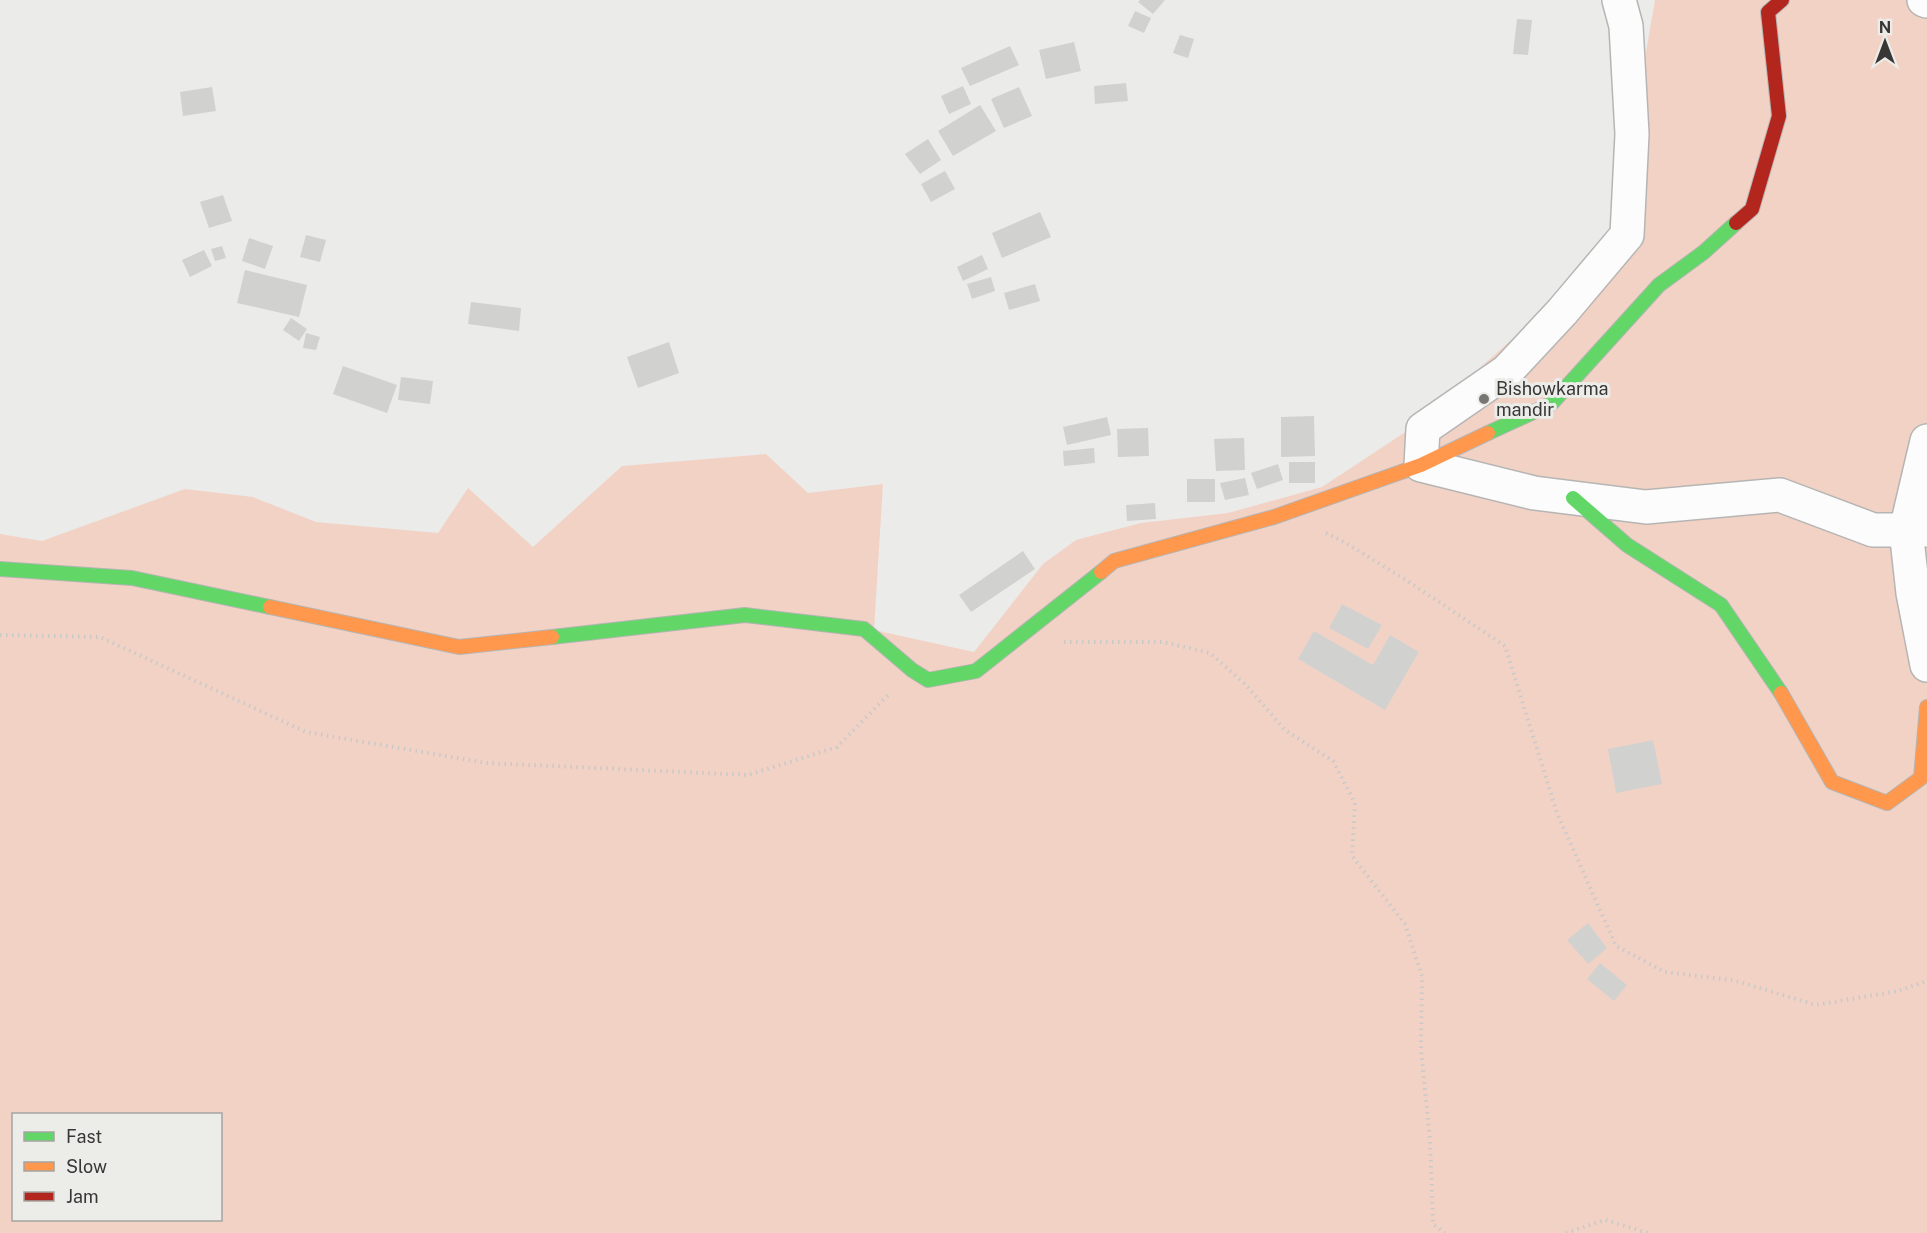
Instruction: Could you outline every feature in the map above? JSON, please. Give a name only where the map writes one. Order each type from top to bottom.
[{"type":"street","points":[[1421,465],[1423,429],[1507,371],[1562,312],[1627,235],[1632,134],[1626,26],[1619,0]]},
{"type":"street","points":[[0,569],[132,578],[459,647],[745,615],[864,629],[928,681],[976,672],[1114,561],[1274,517],[1421,465],[1551,404],[1659,285],[1704,252],[1752,209],[1779,116],[1768,12],[1782,0]]},
{"type":"street","points":[[1927,441],[1916,530],[1913,593],[1927,665]]},
{"type":"street","points":[[1421,465],[1534,493],[1646,507],[1780,495],[1874,530],[1916,530]]},
{"type":"street","points":[[1573,498],[1627,545],[1721,605],[1791,709],[1832,782],[1887,803],[1921,778],[1927,706]]},
{"type":"path","points":[[1274,517],[1308,525],[1344,542],[1505,646],[1557,813],[1616,946],[1665,972],[1736,981],[1816,1005],[1898,992],[1927,981]]},
{"type":"path","points":[[1053,610],[1065,643],[1163,642],[1210,653],[1245,684],[1285,730],[1333,761],[1355,803],[1352,856],[1405,924],[1422,976],[1421,1050],[1430,1139],[1433,1224],[1445,1233]]},
{"type":"path","points":[[0,635],[100,636],[306,732],[486,763],[748,775],[837,747],[912,670]]},
{"type":"path","points":[[1566,1233],[1605,1220],[1648,1233]]},
{"type":"shaded area","points":[[1655,0],[1927,0],[1927,1233],[0,1233],[0,534],[42,541],[185,489],[253,497],[316,522],[438,533],[468,488],[533,547],[622,466],[766,454],[808,493],[883,484],[874,630],[974,652],[1043,564],[1076,540],[1141,523],[1228,513],[1322,487],[1416,425],[1510,341],[1619,250],[1641,81]]},
{"type":"building","points":[[1140,0],[1165,0],[1153,14],[1138,2]]},
{"type":"building","points":[[1135,11],[1151,18],[1144,33],[1128,26]]},
{"type":"building","points":[[1517,19],[1532,20],[1528,55],[1513,54]]},
{"type":"building","points":[[1180,35],[1194,39],[1188,58],[1173,53]]},
{"type":"building","points":[[1074,42],[1081,71],[1046,79],[1039,50]]},
{"type":"building","points":[[1010,46],[1019,65],[970,86],[961,68]]},
{"type":"building","points":[[1126,83],[1128,101],[1095,104],[1094,86]]},
{"type":"building","points":[[963,86],[971,104],[949,114],[941,96]]},
{"type":"building","points":[[212,87],[216,111],[183,116],[180,92]]},
{"type":"building","points":[[1019,87],[1032,116],[1004,128],[991,99]]},
{"type":"building","points":[[980,105],[996,131],[953,156],[938,131]]},
{"type":"building","points":[[928,139],[941,160],[920,174],[905,154]]},
{"type":"building","points":[[945,171],[955,189],[931,202],[921,184]]},
{"type":"building","points":[[223,195],[232,221],[209,228],[200,202]]},
{"type":"building","points":[[1040,212],[1051,237],[1002,258],[992,233]]},
{"type":"building","points":[[306,235],[326,240],[320,262],[300,257]]},
{"type":"building","points":[[249,238],[273,246],[265,269],[242,261]]},
{"type":"building","points":[[222,246],[226,258],[215,261],[211,249]]},
{"type":"building","points":[[204,250],[212,266],[190,277],[182,260]]},
{"type":"building","points":[[982,255],[988,269],[963,281],[957,267]]},
{"type":"building","points":[[245,270],[307,285],[299,317],[237,303]]},
{"type":"building","points":[[991,277],[995,291],[972,299],[967,284]]},
{"type":"building","points":[[1035,284],[1040,301],[1009,310],[1004,293]]},
{"type":"building","points":[[471,302],[521,308],[519,331],[468,324]]},
{"type":"building","points":[[291,318],[307,329],[299,341],[283,330]]},
{"type":"building","points":[[306,333],[320,337],[316,350],[303,348]]},
{"type":"building","points":[[669,342],[679,373],[638,388],[627,357]]},
{"type":"building","points":[[343,366],[397,385],[387,413],[333,394]]},
{"type":"building","points":[[401,377],[433,381],[430,404],[398,400]]},
{"type":"building","points":[[1314,416],[1315,456],[1281,457],[1281,417]]},
{"type":"building","points":[[1107,417],[1111,435],[1067,445],[1063,427]]},
{"type":"building","points":[[1148,428],[1149,456],[1118,457],[1117,429]]},
{"type":"building","points":[[1244,438],[1245,470],[1216,471],[1214,439]]},
{"type":"building","points":[[1094,448],[1095,463],[1064,466],[1063,451]]},
{"type":"building","points":[[1289,462],[1315,462],[1315,483],[1289,483]]},
{"type":"building","points":[[1278,464],[1283,480],[1257,489],[1251,473]]},
{"type":"building","points":[[1245,478],[1249,495],[1225,500],[1220,483]]},
{"type":"building","points":[[1187,479],[1215,479],[1215,502],[1187,502]]},
{"type":"building","points":[[1155,503],[1156,519],[1127,521],[1126,505]]},
{"type":"building","points":[[1023,551],[1035,569],[971,612],[959,595]]},
{"type":"building","points":[[1342,604],[1382,625],[1368,649],[1329,628]]},
{"type":"building","points":[[1314,631],[1373,665],[1390,635],[1419,652],[1385,710],[1298,659]]},
{"type":"building","points":[[1653,740],[1662,784],[1616,793],[1608,749]]},
{"type":"building","points":[[1588,923],[1607,948],[1588,964],[1567,940]]},
{"type":"building","points":[[1600,963],[1627,985],[1614,1001],[1587,979]]},
{"type":"traffic: fast","points":[[1488,433],[1551,404],[1659,285],[1704,252],[1736,223]]},
{"type":"traffic: fast","points":[[1573,498],[1627,545],[1721,605],[1781,693]]},
{"type":"traffic: fast","points":[[0,569],[132,578],[270,607]]},
{"type":"traffic: fast","points":[[552,637],[745,615],[864,629],[912,670],[928,680],[976,671],[1101,572]]},
{"type":"traffic: slow","points":[[1101,572],[1114,561],[1274,517],[1421,465],[1488,433]]},
{"type":"traffic: slow","points":[[270,607],[459,647],[552,637]]},
{"type":"traffic: slow","points":[[1781,693],[1832,782],[1887,803],[1921,778],[1927,707]]},
{"type":"traffic: jam","points":[[1736,223],[1752,209],[1779,116],[1768,12],[1782,0]]},
{"type":"place","name":"Bishowkarma mandir","points":[[1484,399]]}]
